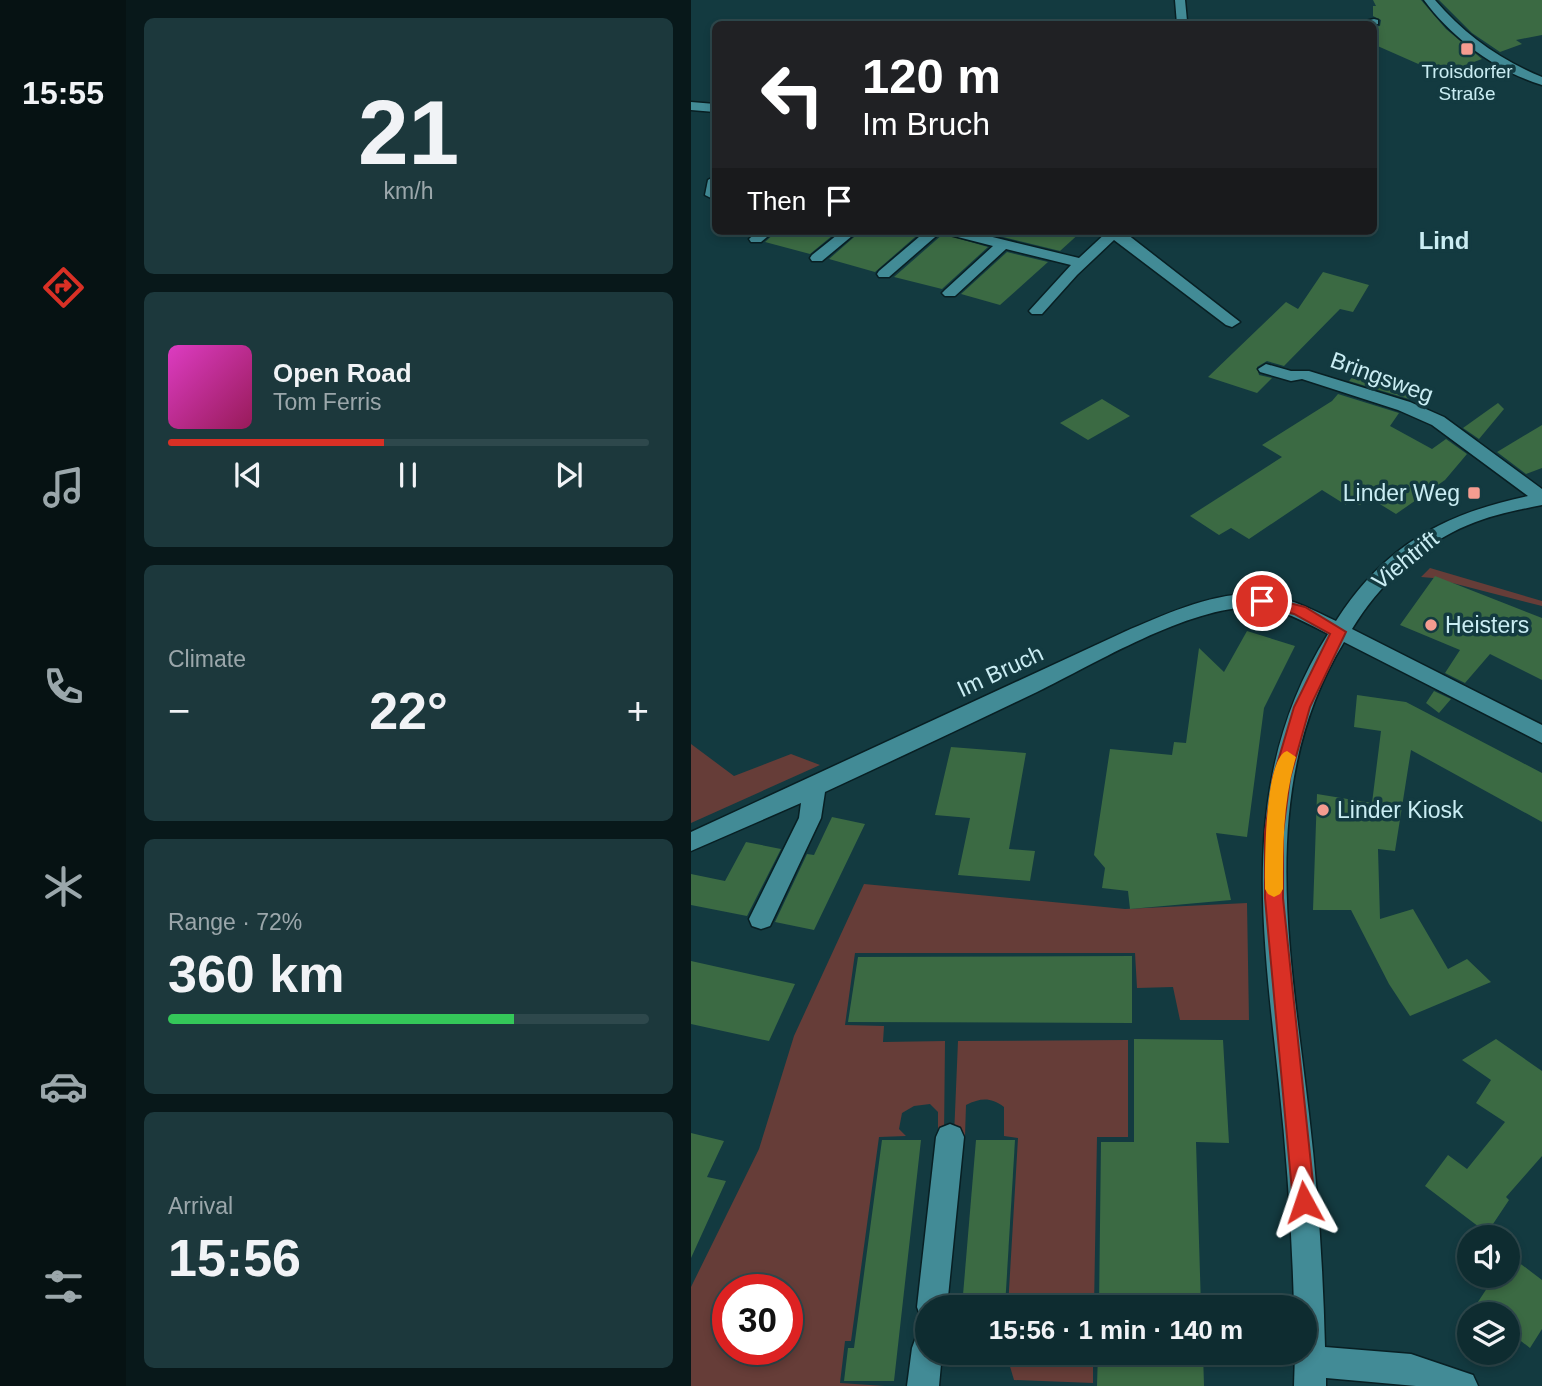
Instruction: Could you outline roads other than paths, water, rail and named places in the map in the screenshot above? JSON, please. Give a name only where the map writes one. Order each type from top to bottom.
[{"type":"street","points":[[1180,0],[1182,21]]},
{"type":"street","points":[[1429,0],[1466,38],[1485,52],[1542,81]]},
{"type":"street","points":[[691,107],[712,108]]},
{"type":"street","points":[[817,258],[846,235]]},
{"type":"street","points":[[885,274],[930,235]]},
{"type":"street","points":[[967,235],[1081,263]]},
{"type":"street","points":[[1037,311],[1081,263],[1112,235]]},
{"type":"street","points":[[1119,235],[1232,322]]},
{"type":"street","points":[[951,293],[1003,244]]},
{"type":"street","name":"Bringsweg","points":[[1266,369],[1291,376],[1303,374],[1438,421],[1542,498]]},
{"type":"street","name":"Viehtrift","points":[[1311,1373],[1309,1263],[1274,898],[1274,832],[1281,778],[1302,707],[1339,632],[1365,593],[1379,578],[1432,535],[1488,511],[1542,498]]},
{"type":"street","name":"Im Bruch","points":[[691,842],[814,788],[1106,650],[1214,607],[1237,601],[1282,604],[1339,632]]},
{"type":"street","points":[[1339,632],[1542,735]]},
{"type":"street","points":[[761,919],[810,818],[814,788]]},
{"type":"street","points":[[933,1295],[950,1138]]},
{"type":"street","points":[[923,1386],[925,1365]]},
{"type":"street","points":[[1311,1373],[1411,1369],[1462,1386]]},
{"type":"place","name":"Troisdorfer Straße","points":[[1467,49]]},
{"type":"place","name":"Linder Weg","points":[[1474,493]]},
{"type":"place","name":"Heisters","points":[[1431,625]]},
{"type":"place","name":"Linder Kiosk","points":[[1323,810]]},
{"type":"district","name":"Lind","points":[[1444,241]]}]
